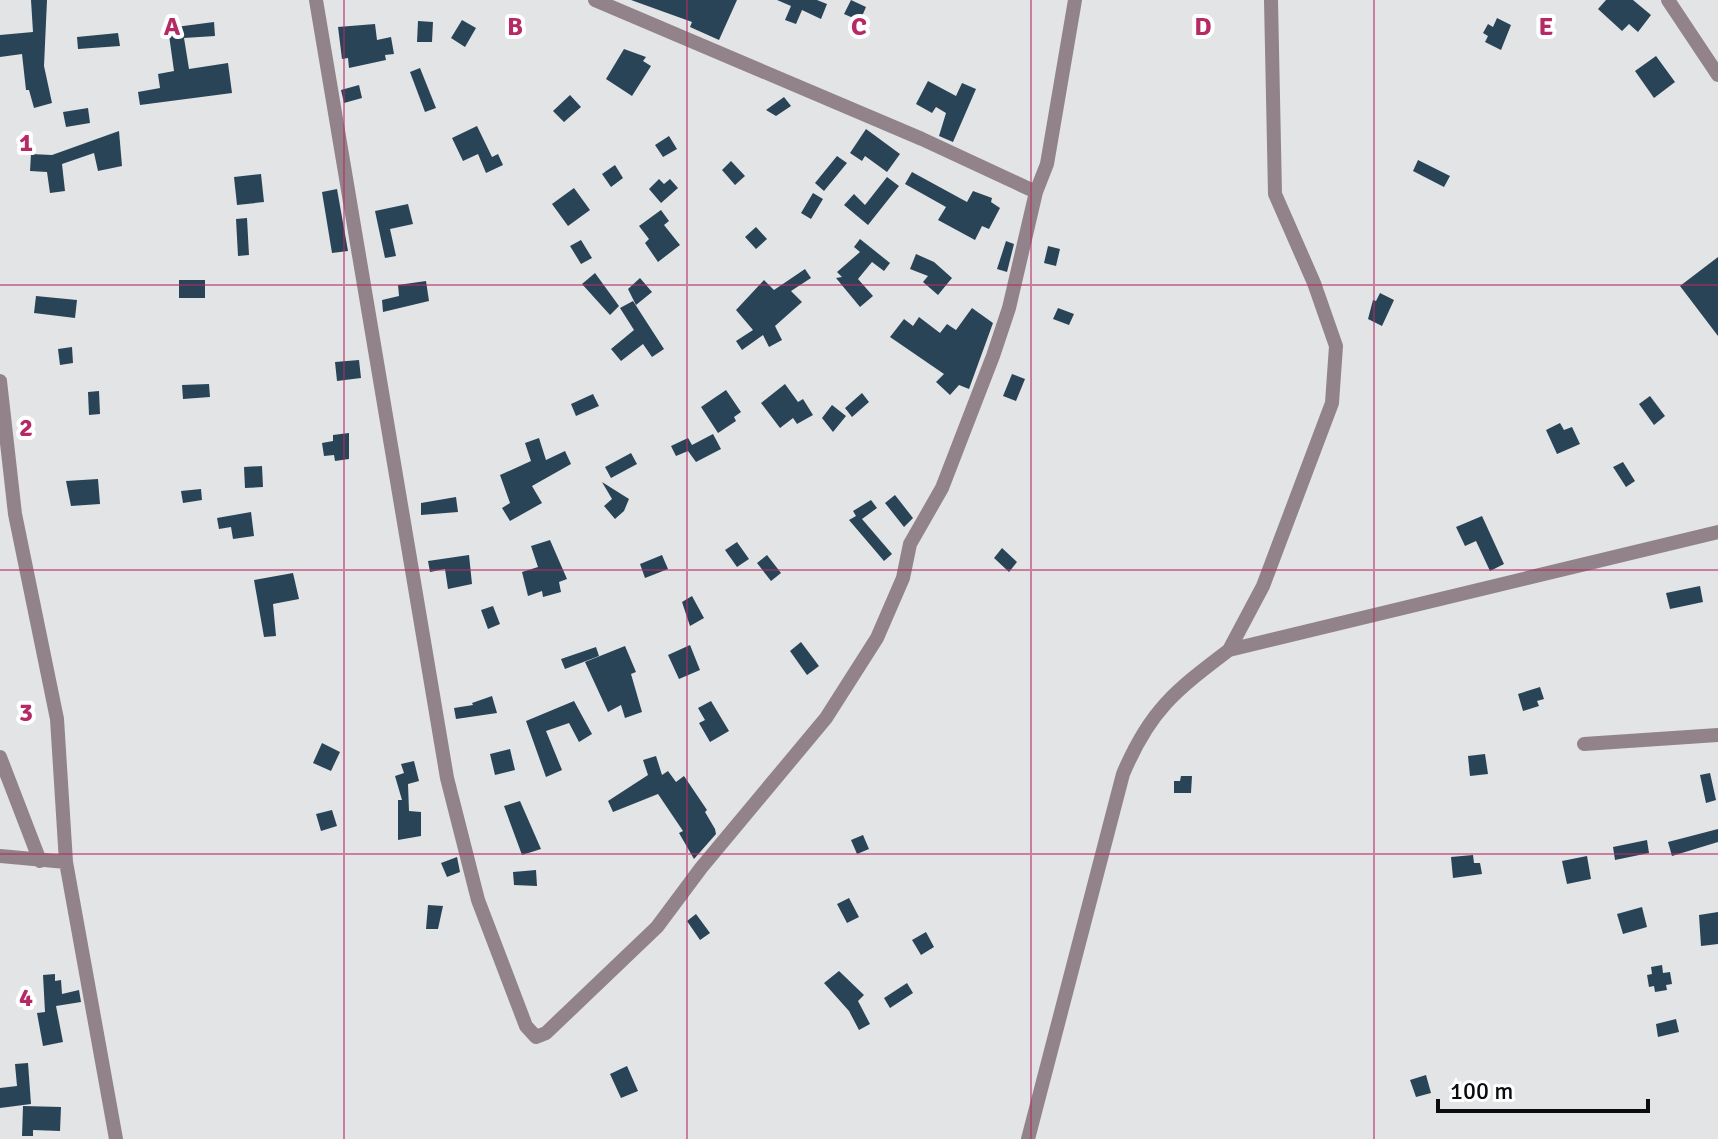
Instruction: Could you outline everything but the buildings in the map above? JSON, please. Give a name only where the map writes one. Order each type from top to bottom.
[{"type":"street","points":[[316,0],[447,778],[478,900],[526,1026],[536,1037],[570,1011],[657,927],[701,868],[826,718],[877,638],[903,578],[910,544],[942,488],[1009,308],[1036,192],[1047,164],[1075,0]]},
{"type":"street","points":[[595,0],[840,103],[1036,192]]},
{"type":"street","points":[[1229,650],[1263,586],[1332,403],[1336,379],[1336,346],[1329,322],[1275,194],[1271,0]]},
{"type":"street","points":[[1668,0],[1718,75]]},
{"type":"street","points":[[0,381],[15,514],[57,719],[66,862],[116,1139]]},
{"type":"street","points":[[1028,1139],[1123,774],[1135,746],[1169,696],[1229,650],[1718,532]]},
{"type":"street","points":[[1584,744],[1718,735]]},
{"type":"street","points":[[0,757],[40,861]]},
{"type":"street","points":[[0,856],[66,862]]}]
